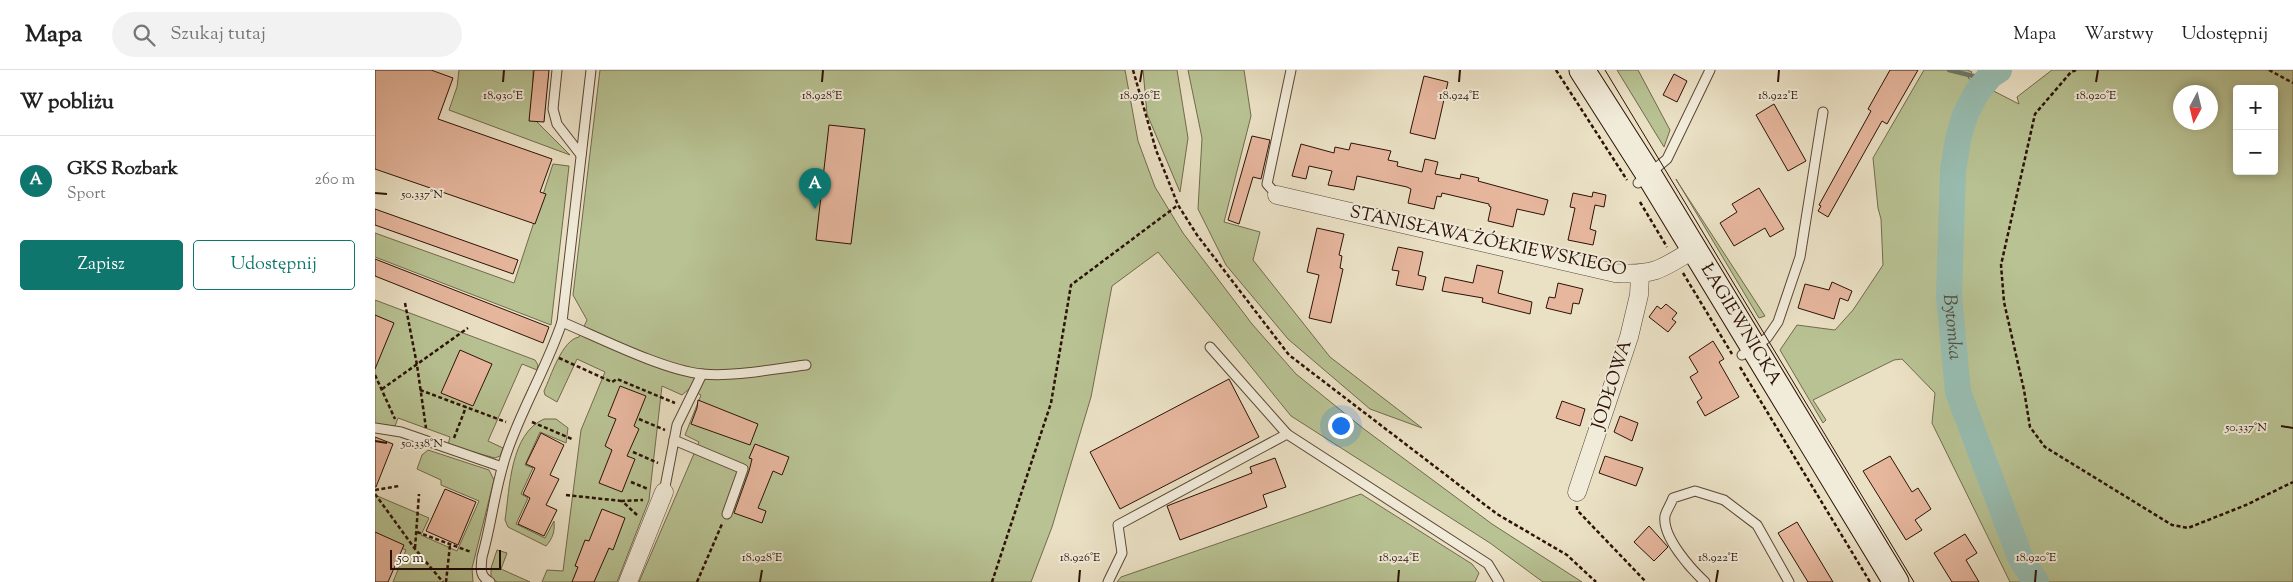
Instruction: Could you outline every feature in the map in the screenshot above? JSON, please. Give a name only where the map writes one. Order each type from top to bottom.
[{"type":"main road","name":"ŁAGIEWNICKA","points":[[1566,70],[1684,256],[1877,582]]},
{"type":"main road","name":"ŁAGIEWNICKA","points":[[1582,70],[1638,184]]},
{"type":"main road","name":"ŁAGIEWNICKA","points":[[1742,355],[1896,582]]},
{"type":"street","name":"STANISŁAWA ŻÓŁKIEWSKIEGO","points":[[1277,195],[1615,273],[1640,275],[1664,268],[1684,256]]},
{"type":"street","name":"JODŁOWA","points":[[1577,492],[1629,338],[1639,295],[1640,275]]},
{"type":"street","points":[[628,582],[664,492]]},
{"type":"lane","points":[[557,70],[553,109],[557,124],[581,155]]},
{"type":"lane","points":[[491,582],[485,580],[481,572],[482,557],[502,466],[562,322],[591,70]]},
{"type":"lane","points":[[1277,195],[1267,184],[1291,70]]},
{"type":"lane","points":[[1638,184],[1667,159],[1710,70]]},
{"type":"lane","points":[[1742,355],[1767,338],[1778,322],[1800,258],[1823,112]]},
{"type":"lane","points":[[562,322],[651,359],[702,374],[730,374],[806,365]]},
{"type":"lane","points":[[1210,346],[1287,434],[1488,564],[1499,582]]},
{"type":"lane","points":[[664,492],[675,437],[685,408],[702,374]]},
{"type":"lane","points":[[375,428],[401,432],[502,466]]},
{"type":"lane","points":[[1108,582],[1122,553],[1118,526],[1287,434]]},
{"type":"lane","points":[[675,437],[743,469],[727,514]]},
{"type":"lane","points":[[1705,582],[1692,570],[1668,534],[1665,517],[1673,498],[1695,491],[1724,500],[1757,526],[1789,582]]},
{"type":"path","points":[[1133,70],[1156,150],[1178,205],[1197,236],[1289,355],[1497,514],[1567,555],[1595,582]]},
{"type":"path","points":[[1556,70],[1638,184],[1684,256],[1870,582]]},
{"type":"path","points":[[2076,70],[2071,72],[2035,114],[2001,265],[2004,302],[2024,390],[2030,427],[2045,447],[2173,525],[2188,528],[2246,505],[2293,482]]},
{"type":"path","points":[[2269,70],[2293,83]]},
{"type":"path","points":[[992,582],[1051,403],[1071,285],[1178,205]]},
{"type":"path","points":[[405,303],[426,427],[423,440]]},
{"type":"path","points":[[382,389],[468,328]]},
{"type":"path","points":[[550,354],[612,382],[617,379],[685,408]]},
{"type":"path","points":[[375,375],[401,432]]},
{"type":"path","points":[[420,390],[466,407],[519,422],[571,440]]},
{"type":"path","points":[[449,449],[466,407]]},
{"type":"path","points":[[639,419],[675,437]]},
{"type":"path","points":[[633,452],[669,468]]},
{"type":"path","points":[[375,490],[399,486]]},
{"type":"path","points":[[1577,492],[1577,510],[1646,582]]},
{"type":"path","points":[[375,494],[415,549],[444,582]]},
{"type":"path","points":[[415,549],[419,494]]},
{"type":"path","points":[[566,495],[622,501]]},
{"type":"path","points":[[697,582],[727,514]]},
{"type":"path","points":[[417,532],[482,557]]},
{"type":"path","points":[[444,582],[450,545]]},
{"type":"green space","points":[[459,70],[533,70],[533,118],[570,155],[449,110],[457,87]]},
{"type":"green space","points":[[600,70],[1125,70],[1138,141],[1155,187],[1183,233],[1252,324],[1296,374],[1364,429],[1492,524],[1582,582],[1543,582],[1490,543],[1291,416],[1158,252],[1112,286],[1091,397],[1052,527],[1031,582],[639,582],[699,442],[685,435],[701,395],[689,389],[682,395],[662,386],[649,500],[617,582],[542,582],[547,570],[563,571],[581,430],[605,372],[577,359],[557,402],[545,395],[544,391],[562,351],[579,337],[587,320],[573,295]]},
{"type":"green space","points":[[1143,70],[1177,70],[1188,138],[1180,192],[1147,114]]},
{"type":"green space","points":[[1188,70],[1244,70],[1251,116],[1224,222],[1260,232],[1253,260],[1330,357],[1422,428],[1370,409],[1288,339],[1226,265],[1198,209],[1202,138]]},
{"type":"green space","points":[[1617,70],[1638,70],[1670,130],[1664,147]]},
{"type":"green space","points":[[1924,70],[1967,70],[1972,72],[1968,78],[2019,104],[2017,97],[2052,70],[2293,70],[2293,582],[2010,582],[1932,423],[1935,393],[1902,359],[1894,360],[1813,400],[1826,420],[1823,423],[1780,350],[1797,325],[1835,330],[1853,310],[1883,265],[1881,219],[1878,208],[1873,158]]},
{"type":"green space","points":[[553,164],[569,166],[551,325],[375,257],[375,233],[514,283]]},
{"type":"green space","points":[[1679,185],[1765,316],[1759,318]]},
{"type":"green space","points":[[375,300],[535,360],[538,365],[537,370],[522,364],[488,441],[503,448],[500,456],[495,458],[448,445],[450,437],[398,418],[395,426],[375,424]]},
{"type":"green space","points":[[544,419],[556,419],[568,428],[566,443],[540,432],[525,465],[533,468],[521,494],[528,498],[516,524],[545,538],[554,521],[553,534],[546,546],[508,527],[505,520],[511,477],[518,449],[524,436],[533,426]]},
{"type":"green space","points":[[428,450],[489,470],[494,480],[472,568],[473,582],[393,582],[406,550],[375,537],[375,495],[429,518],[421,535],[457,551],[479,501],[441,485],[441,480],[417,469],[422,455]]},
{"type":"green space","points":[[1361,494],[1472,564],[1479,573],[1475,582],[1117,582],[1121,577]]},
{"type":"green space","points":[[497,550],[507,553],[501,569],[530,582],[498,582],[491,579],[491,568]]},
{"type":"building","points":[[375,70],[431,70],[453,78],[438,119],[552,159],[540,192],[546,194],[535,224],[375,169]]},
{"type":"building","points":[[534,70],[549,70],[544,122],[529,121]]},
{"type":"building","points":[[1890,70],[1918,70],[1887,124],[1882,121],[1828,217],[1818,211],[1821,206],[1819,205],[1871,111],[1868,109]]},
{"type":"building","points":[[1674,74],[1687,81],[1677,102],[1663,95]]},
{"type":"building","points":[[1424,76],[1448,82],[1435,139],[1410,133]]},
{"type":"building","points":[[1774,104],[1806,161],[1788,171],[1756,115]]},
{"type":"building","points":[[829,125],[865,129],[851,244],[816,240]]},
{"type":"building","points":[[1252,136],[1270,140],[1261,179],[1253,177],[1239,224],[1228,220]]},
{"type":"building","points":[[1351,143],[1391,151],[1388,160],[1398,162],[1397,166],[1422,172],[1425,159],[1438,162],[1435,174],[1460,179],[1461,174],[1479,178],[1478,181],[1548,200],[1544,215],[1517,209],[1513,227],[1488,221],[1491,207],[1489,204],[1442,193],[1441,197],[1437,196],[1434,209],[1408,203],[1411,189],[1407,187],[1357,176],[1354,190],[1328,185],[1332,171],[1309,166],[1306,179],[1292,176],[1301,144],[1334,153],[1335,147],[1349,150]]},
{"type":"building","points":[[1759,188],[1784,229],[1770,237],[1765,228],[1734,246],[1720,223],[1737,212],[1732,204]]},
{"type":"building","points":[[1593,192],[1606,195],[1604,207],[1595,205],[1590,229],[1596,231],[1593,245],[1568,240],[1575,208],[1570,207],[1573,193],[1592,197]]},
{"type":"building","points":[[375,209],[518,260],[513,274],[375,225]]},
{"type":"building","points":[[1317,228],[1344,234],[1339,255],[1342,256],[1340,268],[1343,269],[1331,323],[1309,318],[1319,275],[1307,272]]},
{"type":"building","points":[[1398,247],[1423,252],[1418,275],[1426,277],[1423,290],[1396,285],[1399,271],[1392,270]]},
{"type":"building","points":[[375,259],[549,327],[543,343],[375,276]]},
{"type":"building","points":[[1477,265],[1503,271],[1498,293],[1532,302],[1530,314],[1482,302],[1483,298],[1442,291],[1445,277],[1473,283]]},
{"type":"building","points":[[1832,282],[1852,291],[1848,301],[1840,298],[1834,319],[1798,308],[1805,284],[1829,290]]},
{"type":"building","points":[[1558,283],[1583,289],[1579,304],[1573,303],[1571,314],[1546,308],[1549,297],[1555,298]]},
{"type":"building","points":[[1666,304],[1677,313],[1672,319],[1676,322],[1668,332],[1649,317],[1657,306],[1661,309]]},
{"type":"building","points":[[375,315],[394,323],[375,369]]},
{"type":"building","points":[[1713,341],[1724,359],[1719,362],[1739,397],[1705,416],[1697,402],[1702,398],[1690,377],[1698,372],[1689,357]]},
{"type":"building","points":[[460,350],[492,364],[473,406],[441,393]]},
{"type":"building","points":[[1229,379],[1259,437],[1120,509],[1090,452]]},
{"type":"building","points":[[620,386],[646,396],[634,426],[639,429],[627,456],[635,459],[622,492],[599,483],[612,450],[605,446],[616,419],[608,416]]},
{"type":"building","points":[[698,400],[758,424],[750,445],[691,424]]},
{"type":"building","points":[[1562,401],[1585,409],[1580,426],[1556,418]]},
{"type":"building","points":[[1620,416],[1638,423],[1632,441],[1614,432]]},
{"type":"building","points":[[541,433],[564,445],[550,475],[559,479],[546,505],[557,510],[544,536],[518,524],[530,498],[523,494],[535,468],[526,464]]},
{"type":"building","points":[[375,437],[393,444],[376,487],[375,487]]},
{"type":"building","points":[[755,444],[789,457],[782,475],[773,471],[758,508],[766,511],[762,523],[734,513],[749,471],[752,459],[749,458]]},
{"type":"building","points":[[1605,456],[1643,468],[1636,486],[1599,473]]},
{"type":"building","points":[[1890,456],[1912,492],[1918,488],[1931,509],[1915,520],[1922,530],[1906,540],[1863,471]]},
{"type":"building","points":[[1275,458],[1286,487],[1263,495],[1267,507],[1180,540],[1167,506],[1252,473],[1250,467]]},
{"type":"building","points":[[445,489],[476,502],[458,545],[426,531]]},
{"type":"building","points":[[602,509],[625,518],[613,550],[609,548],[594,582],[572,582],[578,567],[575,566],[585,540],[589,541]]},
{"type":"building","points":[[1797,522],[1833,582],[1808,582],[1778,533]]},
{"type":"building","points":[[1649,526],[1668,547],[1654,561],[1634,542]]},
{"type":"building","points":[[375,532],[404,545],[388,582],[375,582]]},
{"type":"building","points":[[1965,534],[1977,553],[1966,560],[1979,582],[1952,582],[1934,553]]},
{"type":"waterway","points":[[1949,70],[1973,76],[1990,76]]},
{"type":"waterway","name":"Bytomka","points":[[1999,70],[1990,76],[1977,92],[1965,115],[1958,139],[1953,171],[1949,296],[1958,392],[2020,557],[2036,582]]},
{"type":"tram line","points":[[1605,70],[1914,582]]},
{"type":"place","name":"GKS Rozbark","points":[[815,209]]}]
